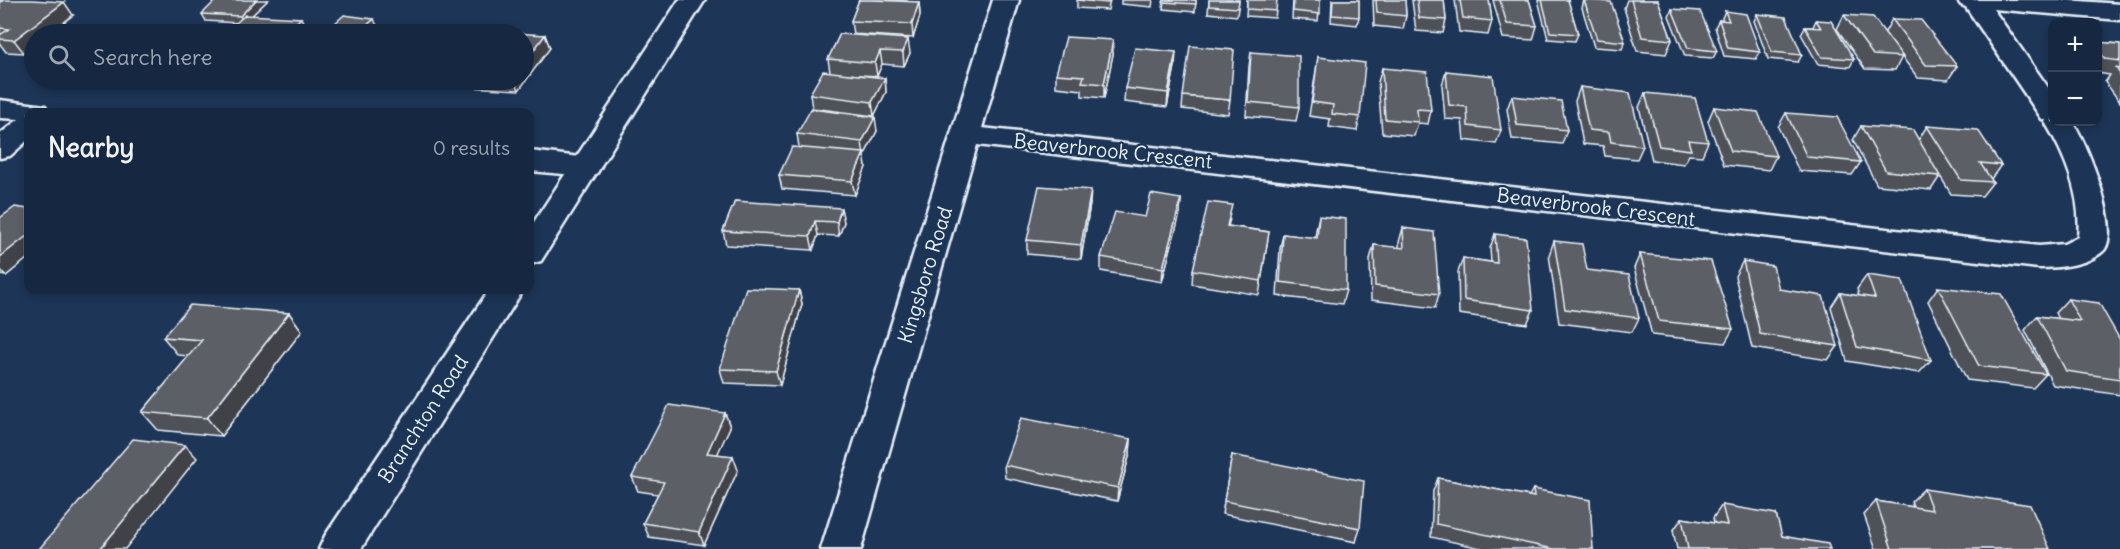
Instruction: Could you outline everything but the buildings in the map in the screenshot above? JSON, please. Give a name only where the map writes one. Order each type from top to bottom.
[{"type":"street","points":[[534,247],[692,0]]},
{"type":"street","name":"Kingsboro Road","points":[[841,549],[1006,0]]},
{"type":"street","points":[[1972,0],[2120,12]]},
{"type":"street","points":[[1972,0],[2048,107]]},
{"type":"street","points":[[0,109],[24,111]]},
{"type":"street","name":"Beaverbrook Crescent","points":[[967,135],[1859,237],[2039,257],[2062,257],[2078,252],[2093,242],[2096,226],[2076,152],[2061,126]]},
{"type":"street","points":[[0,149],[24,129]]},
{"type":"street","points":[[534,161],[586,166]]},
{"type":"street","name":"Branchton Road","points":[[339,549],[503,294]]}]
